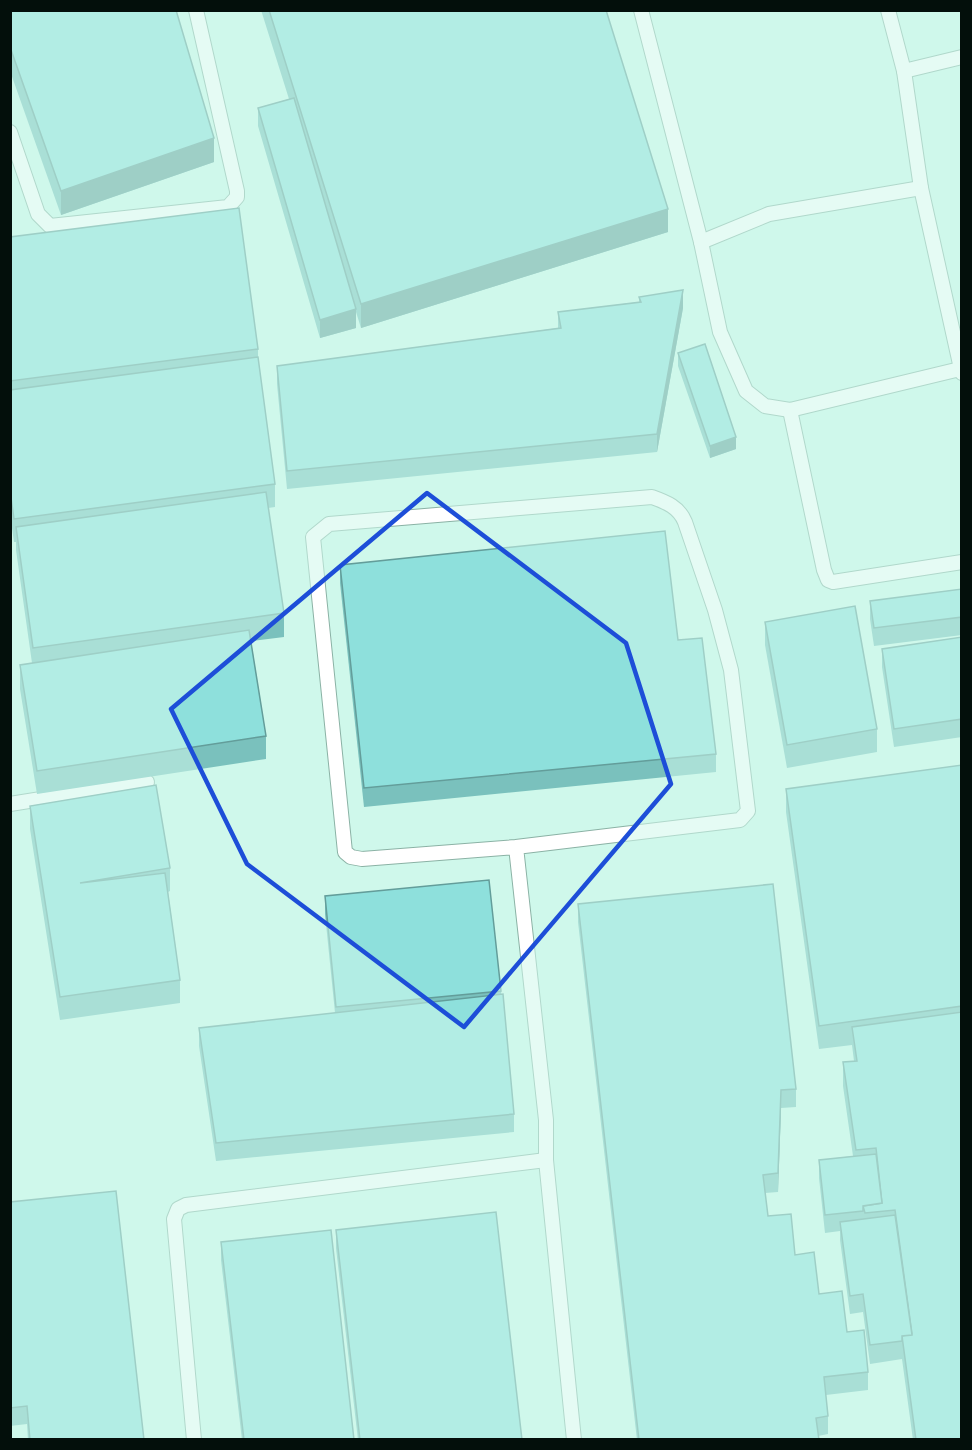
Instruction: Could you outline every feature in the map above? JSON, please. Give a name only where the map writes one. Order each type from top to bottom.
[{"type":"lane","points":[[10,132],[38,214],[50,226],[228,207],[237,197],[237,191],[196,10]]},
{"type":"lane","points":[[641,10],[701,242],[720,332],[746,391],[765,406],[790,410],[961,371],[921,188],[904,71],[888,10]]},
{"type":"lane","points":[[904,71],[962,57]]},
{"type":"lane","points":[[701,242],[769,214],[921,188]]},
{"type":"lane","points":[[790,410],[828,580],[833,582],[962,562]]},
{"type":"lane","points":[[652,497],[668,502],[682,515],[710,594],[726,652],[748,811],[740,820],[516,847],[362,859],[351,858],[345,852],[313,537],[329,524],[652,497]]},
{"type":"lane","points":[[10,804],[147,782]]},
{"type":"lane","points":[[516,847],[546,1120],[546,1160],[574,1440]]},
{"type":"lane","points":[[194,1440],[174,1219],[178,1209],[186,1205],[546,1160]]},
{"type":"highlighted area","points":[[427,493],[626,643],[671,784],[464,1027],[247,864],[171,709]]},
{"type":"building","points":[[10,10],[176,10],[214,138],[61,191],[10,47]]},
{"type":"building","points":[[269,10],[606,10],[668,209],[361,304]]},
{"type":"building","points":[[294,98],[356,309],[320,320],[258,108]]},
{"type":"building","points":[[239,208],[258,349],[10,381],[10,237]]},
{"type":"building","points":[[683,290],[657,434],[287,471],[277,366],[561,328],[558,312],[641,302],[639,297]]},
{"type":"building","points":[[705,344],[736,437],[710,446],[678,353]]},
{"type":"building","points":[[258,357],[275,484],[14,519],[10,490],[10,390]]},
{"type":"building","points":[[266,492],[284,613],[33,648],[16,527]]},
{"type":"building","points":[[665,531],[678,640],[702,638],[716,754],[364,788],[340,565]]},
{"type":"building","points":[[962,589],[962,617],[874,628],[870,601]]},
{"type":"building","points":[[855,606],[877,729],[787,745],[765,622]]},
{"type":"building","points":[[249,630],[266,736],[37,771],[20,665]]},
{"type":"building","points":[[962,637],[962,719],[894,729],[882,649]]},
{"type":"building","points":[[962,765],[962,1006],[819,1026],[786,789]]},
{"type":"building","points":[[156,785],[170,868],[80,883],[165,873],[180,980],[60,997],[30,806]]},
{"type":"building","points":[[489,880],[501,991],[336,1007],[325,896]]},
{"type":"building","points":[[773,884],[796,1089],[781,1090],[778,1173],[763,1175],[768,1216],[791,1214],[795,1255],[814,1252],[819,1294],[842,1291],[847,1332],[864,1330],[868,1372],[824,1377],[828,1416],[816,1418],[819,1440],[639,1440],[578,904]]},
{"type":"building","points":[[503,994],[514,1114],[216,1143],[199,1028]]},
{"type":"building","points":[[962,1012],[962,1440],[916,1440],[902,1336],[912,1334],[895,1210],[865,1213],[863,1206],[882,1203],[876,1148],[856,1150],[843,1062],[857,1061],[852,1027]]},
{"type":"building","points":[[876,1154],[882,1203],[863,1206],[863,1211],[825,1215],[819,1160]]},
{"type":"building","points":[[116,1191],[144,1440],[30,1440],[27,1406],[10,1408],[10,1202]]},
{"type":"building","points":[[496,1212],[522,1440],[360,1440],[336,1230]]},
{"type":"building","points":[[895,1215],[912,1335],[902,1336],[902,1341],[870,1345],[863,1294],[850,1296],[840,1222]]},
{"type":"building","points":[[331,1230],[354,1440],[244,1440],[221,1242]]}]
